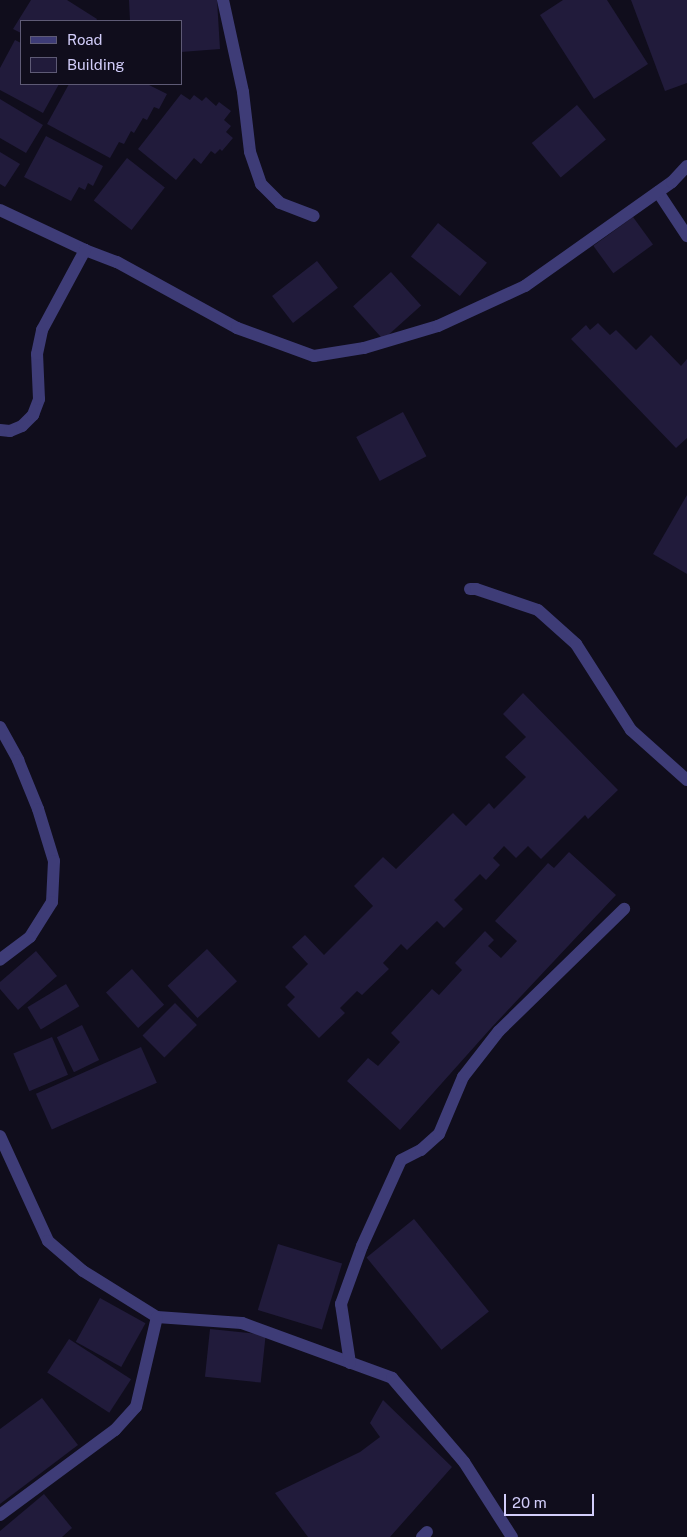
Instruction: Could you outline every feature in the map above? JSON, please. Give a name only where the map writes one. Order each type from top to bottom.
[{"type":"street","points":[[222,0],[243,92],[250,152],[261,184],[280,203],[314,216]]},
{"type":"street","points":[[0,210],[85,250],[117,262],[237,328],[314,356],[364,348],[438,326],[525,286],[672,182],[687,166]]},
{"type":"street","points":[[658,192],[687,236]]},
{"type":"street","points":[[0,430],[10,431],[22,426],[34,415],[39,399],[37,354],[42,330],[85,250]]},
{"type":"street","points":[[470,590],[538,610],[576,644],[631,730],[687,779]]},
{"type":"street","points":[[0,727],[18,760],[32,792],[54,861],[52,902],[30,937],[0,960]]},
{"type":"street","points":[[350,1362],[341,1304],[362,1246],[401,1160],[422,1150],[439,1134],[463,1077],[499,1031],[624,909]]},
{"type":"street","points":[[0,1136],[48,1241],[83,1271],[157,1317],[242,1323],[392,1378],[464,1462],[512,1537]]},
{"type":"street","points":[[0,1515],[115,1430],[136,1407],[157,1317]]},
{"type":"building","points":[[31,0],[67,0],[97,19],[20,20],[20,32],[13,29]]},
{"type":"building","points":[[129,0],[217,0],[220,49],[182,52],[182,20],[130,20]]},
{"type":"building","points":[[563,0],[607,0],[648,64],[594,99],[540,15]]},
{"type":"building","points":[[631,0],[687,0],[687,83],[665,91]]},
{"type":"building","points":[[15,40],[20,42],[20,85],[58,85],[43,113],[0,90],[0,68]]},
{"type":"building","points":[[68,85],[149,85],[167,94],[159,109],[154,107],[147,120],[143,118],[134,133],[131,131],[124,144],[119,142],[110,158],[47,124]]},
{"type":"building","points":[[181,94],[190,100],[194,95],[202,101],[206,97],[216,106],[219,102],[231,111],[224,120],[231,126],[226,132],[233,138],[222,151],[220,149],[215,154],[211,151],[201,164],[194,158],[176,180],[138,149]]},
{"type":"building","points":[[0,99],[43,125],[26,153],[0,138]]},
{"type":"building","points":[[577,105],[606,139],[561,177],[532,143]]},
{"type":"building","points":[[46,136],[103,166],[93,186],[88,183],[85,190],[79,187],[71,201],[24,177]]},
{"type":"building","points":[[0,152],[20,164],[5,187],[0,184]]},
{"type":"building","points":[[127,158],[165,188],[132,230],[94,201]]},
{"type":"building","points":[[633,217],[653,245],[613,273],[593,246]]},
{"type":"building","points":[[438,223],[487,263],[460,296],[411,256]]},
{"type":"building","points":[[317,261],[338,288],[293,323],[272,296]]},
{"type":"building","points":[[391,272],[421,305],[383,340],[353,306]]},
{"type":"building","points":[[598,323],[610,335],[616,330],[636,350],[651,335],[681,366],[687,359],[687,438],[676,448],[571,339],[586,325],[590,330]]},
{"type":"building","points":[[403,412],[426,456],[380,481],[356,437]]},
{"type":"building","points":[[687,495],[687,574],[653,554]]},
{"type":"building","points":[[523,693],[618,790],[588,819],[585,815],[541,859],[528,846],[516,858],[504,846],[493,858],[500,865],[486,880],[480,874],[454,900],[463,909],[444,928],[437,921],[407,950],[401,944],[383,963],[389,969],[362,995],[357,991],[340,1008],[345,1013],[319,1038],[287,1005],[295,997],[285,987],[308,964],[292,947],[305,935],[324,955],[373,906],[354,886],[383,857],[396,869],[453,813],[466,826],[489,803],[494,809],[526,777],[505,757],[526,737],[503,714]]},
{"type":"building","points":[[569,852],[616,895],[492,1027],[400,1130],[347,1081],[368,1058],[378,1066],[400,1042],[391,1033],[432,989],[439,995],[462,970],[455,963],[485,931],[494,940],[488,946],[501,958],[517,941],[495,921],[548,863],[554,868]]},
{"type":"building","points":[[207,949],[237,981],[198,1018],[168,986]]},
{"type":"building","points":[[36,951],[57,976],[18,1010],[0,989],[0,982]]},
{"type":"building","points":[[132,969],[164,1005],[138,1028],[106,992]]},
{"type":"building","points":[[66,984],[79,1006],[41,1029],[27,1007]]},
{"type":"building","points":[[175,1003],[197,1025],[164,1057],[142,1036]]},
{"type":"building","points":[[82,1025],[99,1060],[74,1072],[57,1037]]},
{"type":"building","points":[[52,1037],[68,1075],[29,1091],[13,1053]]},
{"type":"building","points":[[141,1047],[157,1083],[52,1129],[36,1094]]},
{"type":"building","points":[[414,1219],[489,1311],[441,1350],[367,1257]]},
{"type":"building","points":[[278,1244],[342,1264],[322,1330],[258,1310]]},
{"type":"building","points":[[100,1298],[145,1323],[121,1367],[76,1342]]},
{"type":"building","points":[[210,1329],[266,1335],[261,1383],[205,1377]]},
{"type":"building","points":[[69,1339],[131,1379],[109,1413],[47,1373]]},
{"type":"building","points":[[42,1398],[78,1445],[0,1504],[0,1429]]},
{"type":"building","points":[[383,1400],[452,1467],[390,1537],[308,1537],[275,1493],[360,1452],[380,1437],[370,1423]]},
{"type":"building","points":[[44,1494],[72,1528],[62,1537],[0,1537],[0,1531]]}]
